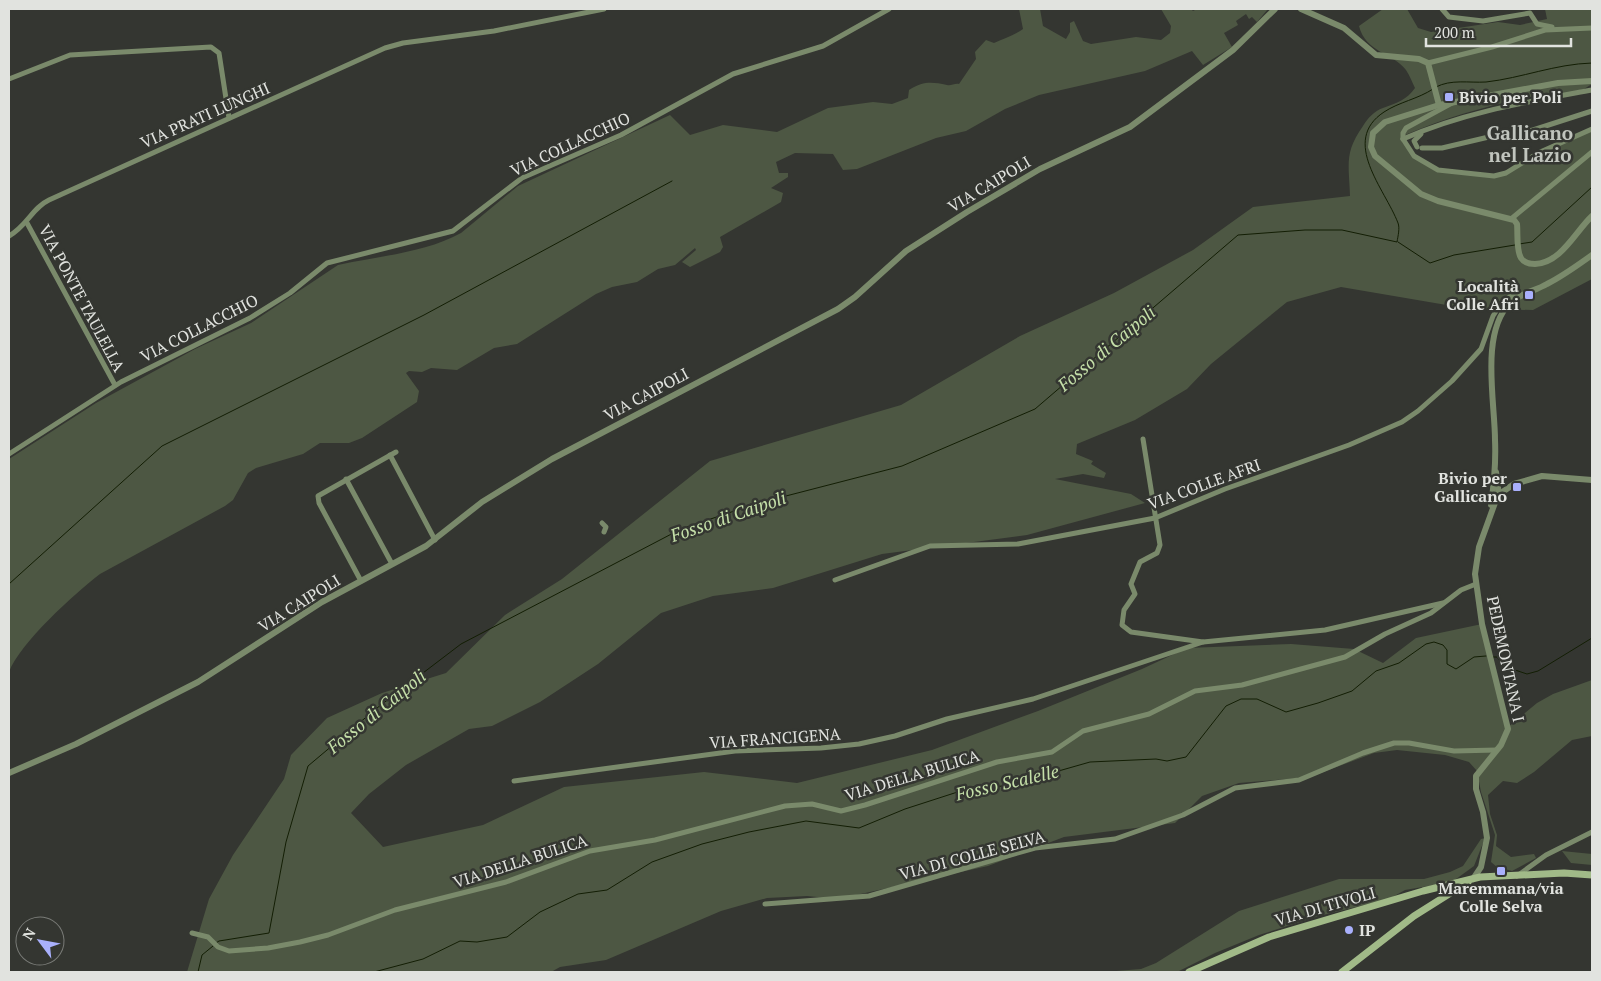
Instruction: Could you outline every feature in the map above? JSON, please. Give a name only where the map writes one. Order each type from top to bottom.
[{"type":"main road","name":"VIA DI TIVOLI","points":[[1189,972],[1269,937],[1473,879],[1489,876],[1564,873],[1592,875]]},
{"type":"main road","points":[[1342,972],[1414,916],[1473,879]]},
{"type":"street","name":"VIA PRATI LUNGHI","points":[[9,236],[27,223],[42,203],[383,49],[403,43],[478,34],[604,9]]},
{"type":"street","name":"VIA COLLACCHIO","points":[[9,454],[115,386],[248,319],[290,293],[327,263],[453,231],[522,178],[627,132],[733,74],[820,47],[889,9]]},
{"type":"street","name":"VIA CAIPOLI","points":[[9,773],[82,741],[198,682],[311,609],[435,540],[482,502],[557,456],[838,309],[911,248],[1033,172],[1126,130],[1229,54],[1274,9]]},
{"type":"street","points":[[1300,9],[1344,28],[1376,55],[1419,59],[1429,65],[1439,105]]},
{"type":"street","points":[[1442,9],[1450,17],[1479,21],[1530,13],[1537,24],[1562,28]]},
{"type":"street","points":[[1429,65],[1543,30],[1592,28]]},
{"type":"street","points":[[9,79],[70,55],[211,47],[219,53],[229,118]]},
{"type":"street","points":[[1592,81],[1558,84],[1439,105],[1381,124],[1372,138],[1373,153],[1387,168],[1427,197],[1511,219],[1517,224],[1520,254],[1523,261],[1530,264],[1551,260],[1592,216]]},
{"type":"street","points":[[1403,139],[1432,126],[1524,101],[1562,97],[1592,90]]},
{"type":"street","points":[[1456,101],[1406,128],[1403,133],[1403,139],[1414,156],[1438,170],[1494,176],[1506,173],[1538,153],[1592,129]]},
{"type":"street","points":[[1432,126],[1430,131],[1415,137],[1414,143],[1419,148],[1442,148],[1493,136],[1533,130],[1592,111]]},
{"type":"street","points":[[1511,219],[1592,152]]},
{"type":"street","name":"VIA PONTE TAULELLA","points":[[27,223],[115,386]]},
{"type":"street","points":[[1490,517],[1495,460],[1494,336],[1500,316],[1519,296],[1552,282],[1592,255]]},
{"type":"street","name":"VIA COLLE AFRI","points":[[835,580],[930,546],[1018,544],[1155,518],[1225,489],[1338,450],[1405,421],[1448,385],[1481,349],[1493,316],[1501,303],[1510,296],[1519,296]]},
{"type":"street","points":[[1143,439],[1160,547],[1157,553],[1143,559],[1138,564],[1131,584],[1135,594],[1123,613],[1122,625],[1125,630],[1133,633],[1203,642],[1325,630],[1446,603]]},
{"type":"street","points":[[361,581],[319,503],[318,496],[396,452]]},
{"type":"street","points":[[390,456],[435,540]]},
{"type":"street","points":[[1495,460],[1499,495]]},
{"type":"street","points":[[1499,495],[1512,485],[1542,476],[1592,480]]},
{"type":"street","points":[[346,479],[392,564]]},
{"type":"street","points":[[1498,479],[1505,484],[1512,485]]},
{"type":"street","points":[[1492,491],[1499,495]]},
{"type":"street","name":"PEDEMONTANA I","points":[[1473,879],[1481,866],[1487,838],[1483,812],[1476,789],[1476,776],[1497,750],[1506,735],[1508,724],[1495,678],[1476,584],[1477,556],[1499,495]]},
{"type":"street","points":[[602,523],[606,527],[604,532]]},
{"type":"street","name":"VIA DELLA BULICA","points":[[192,933],[208,937],[218,947],[228,951],[293,944],[323,936],[395,910],[506,882],[590,851],[649,841],[785,806],[812,804],[841,811],[861,806],[992,763],[1052,752],[1083,731],[1153,713],[1195,691],[1242,685],[1345,657],[1385,634],[1431,613],[1461,590],[1476,584]]},
{"type":"street","name":"VIA FRANCIGENA","points":[[514,781],[729,752],[854,745],[895,736],[947,719],[1033,699],[1203,642]]},
{"type":"street","name":"VIA DI COLLE SELVA","points":[[765,904],[869,896],[1034,848],[1115,839],[1187,813],[1235,788],[1302,779],[1363,753],[1394,743],[1454,751],[1497,750]]},
{"type":"street","points":[[1517,876],[1553,851],[1592,832]]},
{"type":"green space","points":[[1019,9],[1040,9],[1043,26],[1066,39],[1070,32],[1070,23],[1074,21],[1083,41],[1091,44],[1136,37],[1161,40],[1170,33],[1171,26],[1161,9],[1191,9],[1193,11],[1197,9],[1268,9],[1257,22],[1252,17],[1249,19],[1246,14],[1236,21],[1238,25],[1224,33],[1232,47],[1203,65],[1192,51],[1145,71],[1039,95],[1005,109],[966,131],[936,138],[857,169],[843,170],[833,154],[795,153],[776,162],[779,173],[788,173],[788,177],[771,188],[783,193],[781,202],[720,237],[723,247],[720,252],[690,267],[682,262],[696,250],[695,248],[675,265],[658,269],[637,282],[612,287],[596,294],[517,344],[494,348],[457,370],[431,368],[422,372],[409,371],[406,373],[419,391],[417,402],[362,438],[349,443],[320,443],[303,454],[256,468],[248,473],[233,500],[225,506],[100,574],[89,583],[63,606],[24,647],[9,672],[9,459],[96,403],[195,349],[251,323],[338,265],[417,250],[447,240],[461,233],[518,186],[670,115],[690,135],[723,125],[777,132],[828,108],[873,102],[892,104],[908,98],[909,90],[923,84],[959,84],[976,59],[975,52],[986,40],[994,43],[1023,29]]},
{"type":"green space","points":[[1383,9],[1407,9],[1418,28],[1431,32],[1498,22],[1520,25],[1547,19],[1545,9],[1592,9],[1592,84],[1584,89],[1560,95],[1556,92],[1479,109],[1405,135],[1409,150],[1438,170],[1494,176],[1592,129],[1592,279],[1533,310],[1470,309],[1341,287],[1287,302],[1211,364],[1187,389],[1135,420],[1077,444],[1076,454],[1093,461],[1091,464],[1106,473],[1104,478],[1083,474],[1055,479],[1131,494],[1145,503],[1027,535],[882,554],[773,588],[713,596],[661,613],[598,664],[540,702],[492,726],[469,729],[406,765],[369,794],[351,813],[383,847],[483,825],[564,787],[704,772],[797,783],[932,750],[1038,711],[1142,669],[1187,648],[1291,644],[1354,649],[1383,663],[1416,638],[1482,624],[1507,728],[1537,703],[1553,694],[1592,680],[1592,736],[1572,740],[1534,772],[1517,783],[1503,781],[1488,795],[1490,814],[1497,835],[1496,846],[1511,857],[1534,854],[1536,858],[1512,871],[1497,867],[1491,862],[1495,835],[1481,792],[1477,771],[1469,762],[1445,755],[1397,750],[1374,753],[1310,777],[1239,783],[1202,796],[1175,823],[1064,837],[988,866],[838,899],[807,896],[767,898],[721,911],[606,960],[560,967],[551,972],[187,972],[209,899],[233,855],[284,779],[291,755],[327,718],[382,693],[446,673],[505,615],[562,579],[710,461],[901,405],[1020,336],[1114,293],[1193,250],[1253,207],[1350,196],[1349,159],[1357,135],[1374,113],[1397,103],[1415,88],[1406,70],[1400,64],[1373,47],[1362,35],[1359,26]]},
{"type":"green space","points":[[1485,838],[1474,866],[1452,882],[1405,890],[1389,899],[1319,916],[1259,935],[1215,953],[1177,972],[1104,972],[1141,969],[1156,963],[1239,911],[1339,879],[1424,879],[1450,872],[1463,866],[1481,839]]},
{"type":"green space","points":[[1562,851],[1592,854],[1592,865],[1571,863]]},
{"type":"waterway","name":"Fosso di Caipoli","points":[[1436,87],[1454,82],[1486,82],[1565,66],[1592,63]]},
{"type":"waterway","name":"Fosso di Caipoli","points":[[216,943],[269,933],[286,842],[308,766],[377,708],[461,644],[681,529],[755,504],[902,466],[1035,409],[1238,235],[1305,230],[1342,230],[1397,242],[1398,223],[1370,166],[1366,151],[1366,137],[1371,124],[1384,112],[1433,89]]},
{"type":"waterway","points":[[9,584],[162,446],[424,315],[672,181]]},
{"type":"waterway","name":"Fosso di Caipoli","points":[[1519,244],[1532,242],[1592,187]]},
{"type":"waterway","name":"Fosso di Caipoli","points":[[1398,242],[1430,263],[1454,255],[1515,245]]},
{"type":"waterway","name":"Fosso Scalelle","points":[[1493,657],[1497,657],[1503,666],[1527,674],[1538,671],[1592,638]]},
{"type":"waterway","name":"Fosso Scalelle","points":[[374,972],[423,959],[460,941],[477,942],[507,937],[540,912],[578,894],[607,890],[652,862],[702,844],[749,832],[806,821],[859,828],[905,809],[973,787],[1006,786],[1090,762],[1156,759],[1167,761],[1186,757],[1226,706],[1241,699],[1257,699],[1286,712],[1318,703],[1352,691],[1376,671],[1399,663],[1426,644],[1434,642],[1443,645],[1447,650],[1447,664],[1456,669],[1474,657],[1486,656]]},
{"type":"waterway","name":"Fosso di Caipoli","points":[[198,972],[202,955],[213,946]]},
{"type":"place","name":"Bivio per Poli","points":[[1449,97]]},
{"type":"place","name":"Località Colle Afri","points":[[1529,295]]},
{"type":"place","name":"Bivio per Gallicano","points":[[1517,487]]},
{"type":"place","name":"Maremmana/via Colle Selva","points":[[1501,871]]},
{"type":"place","name":"IP","points":[[1349,930]]},
{"type":"district","name":"Gallicano nel Lazio","points":[[1530,143]]}]
